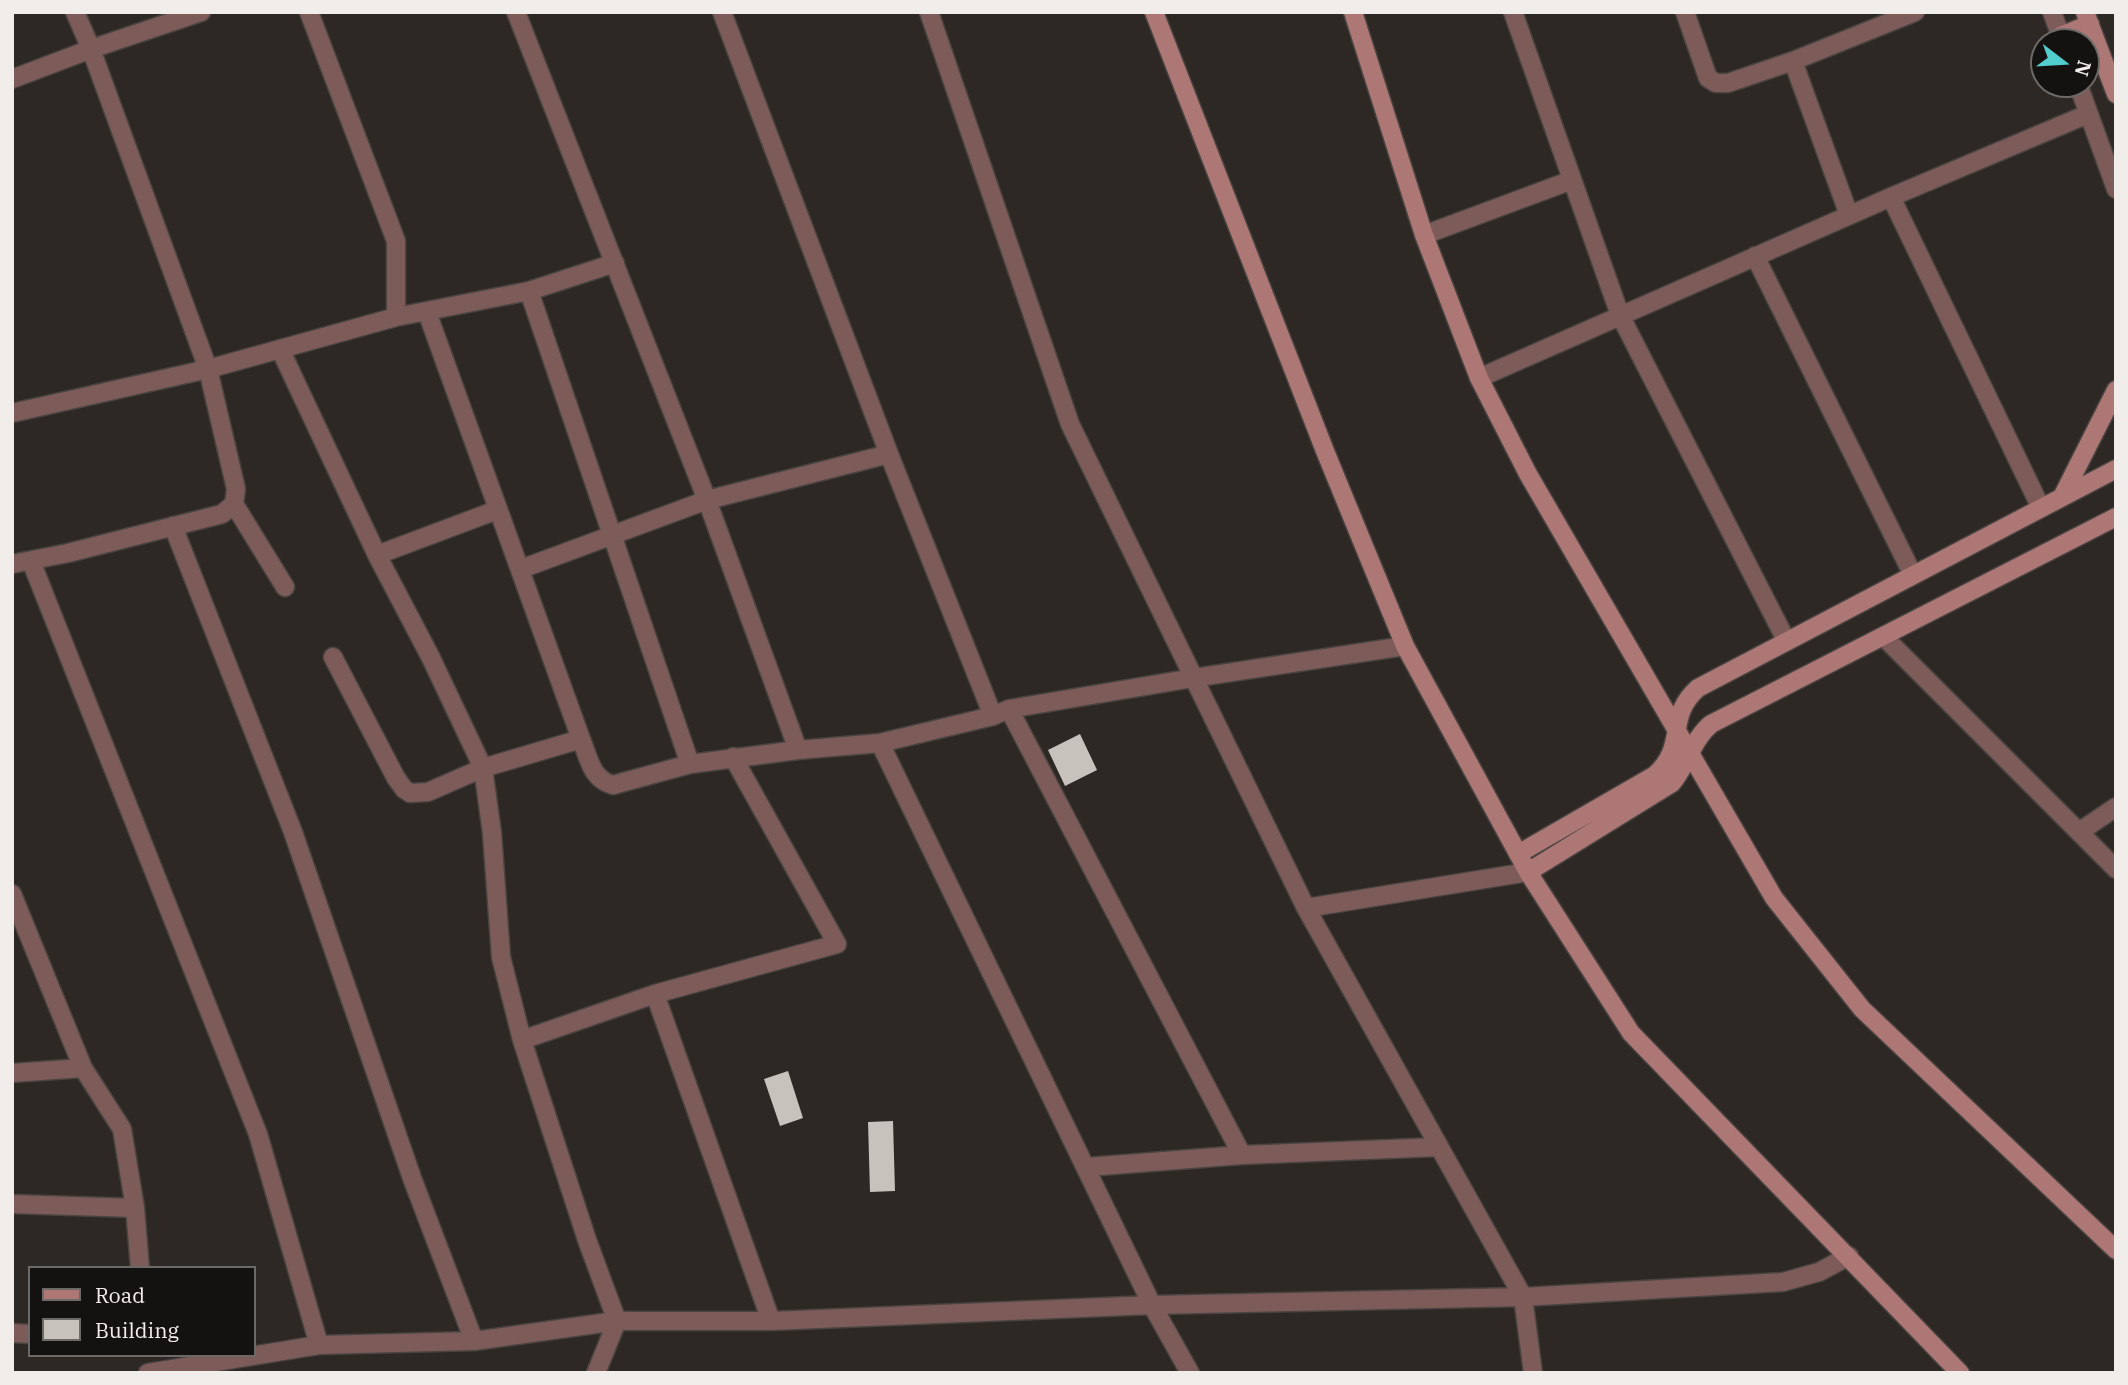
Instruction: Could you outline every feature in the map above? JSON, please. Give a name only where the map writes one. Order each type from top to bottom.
[{"type":"street","points":[[12,564],[68,554],[222,514],[234,503],[236,489],[208,369],[75,12]]},
{"type":"street","points":[[12,79],[201,12]]},
{"type":"street","points":[[309,12],[396,241],[396,317]]},
{"type":"street","points":[[516,12],[707,500],[797,750]]},
{"type":"street","points":[[722,12],[889,454],[1001,712],[1242,1154]]},
{"type":"street","points":[[929,12],[1070,424],[1306,908],[1523,1297],[1533,1373]]},
{"type":"street","points":[[1154,12],[1325,451],[1405,646],[1528,872],[1631,1032],[1849,1256],[1953,1372]]},
{"type":"street","points":[[1353,12],[1424,235],[1479,378],[1528,474],[1774,898],[1862,1009],[2116,1250]]},
{"type":"street","points":[[1513,12],[1620,316],[1786,640]]},
{"type":"street","points":[[1685,12],[1708,78],[1716,83],[1728,83],[1793,61],[1915,12]]},
{"type":"street","points":[[2088,18],[2116,94]]},
{"type":"street","points":[[1793,61],[1849,215]]},
{"type":"street","points":[[2083,98],[2116,189]]},
{"type":"street","points":[[1479,378],[1849,215],[2088,114]]},
{"type":"street","points":[[1424,235],[1572,180]]},
{"type":"street","points":[[1891,197],[2040,508]]},
{"type":"street","points":[[1755,256],[1913,575]]},
{"type":"street","points":[[12,413],[208,369],[396,317],[529,291],[615,263]]},
{"type":"street","points":[[529,291],[690,764]]},
{"type":"street","points":[[427,312],[581,739],[596,776],[603,782],[613,785],[690,764],[733,757],[880,743],[1001,712],[1193,678],[1405,646]]},
{"type":"street","points":[[281,349],[377,555],[431,658],[483,768],[492,833],[501,957],[522,1040],[617,1321],[596,1373]]},
{"type":"street","points":[[2062,497],[2116,390]]},
{"type":"street","points":[[521,569],[707,500],[889,454]]},
{"type":"street","points":[[1518,854],[1662,768],[1673,751],[1681,709],[1698,688],[2116,469]]},
{"type":"street","points":[[234,503],[285,587]]},
{"type":"street","points":[[377,555],[497,510]]},
{"type":"street","points":[[1306,908],[1528,872],[1662,790],[1679,774],[1695,742],[1712,724],[2116,517]]},
{"type":"street","points":[[173,526],[293,832],[411,1178],[474,1340]]},
{"type":"street","points":[[30,561],[258,1134],[319,1345]]},
{"type":"street","points":[[1884,637],[2116,869]]},
{"type":"street","points":[[333,657],[396,778],[410,793],[428,792],[483,768],[581,739]]},
{"type":"street","points":[[880,743],[1152,1305],[1190,1373]]},
{"type":"street","points":[[522,1040],[654,994],[837,944],[733,757]]},
{"type":"street","points":[[2079,832],[2116,807]]},
{"type":"street","points":[[12,894],[83,1068],[122,1129],[135,1208],[140,1266]]},
{"type":"street","points":[[654,994],[771,1321]]},
{"type":"street","points":[[12,1073],[83,1068]]},
{"type":"street","points":[[1087,1167],[1242,1154],[1439,1147]]},
{"type":"street","points":[[12,1204],[135,1208]]},
{"type":"street","points":[[256,1353],[319,1345],[474,1340],[617,1321],[771,1321],[1152,1305],[1523,1297],[1783,1282],[1819,1272],[1849,1256]]},
{"type":"street","points":[[150,1367],[227,1357]]},
{"type":"building","points":[[1080,734],[1097,770],[1065,786],[1048,750]]},
{"type":"building","points":[[788,1071],[803,1118],[780,1126],[764,1079]]},
{"type":"building","points":[[893,1121],[895,1191],[870,1192],[868,1122]]}]
